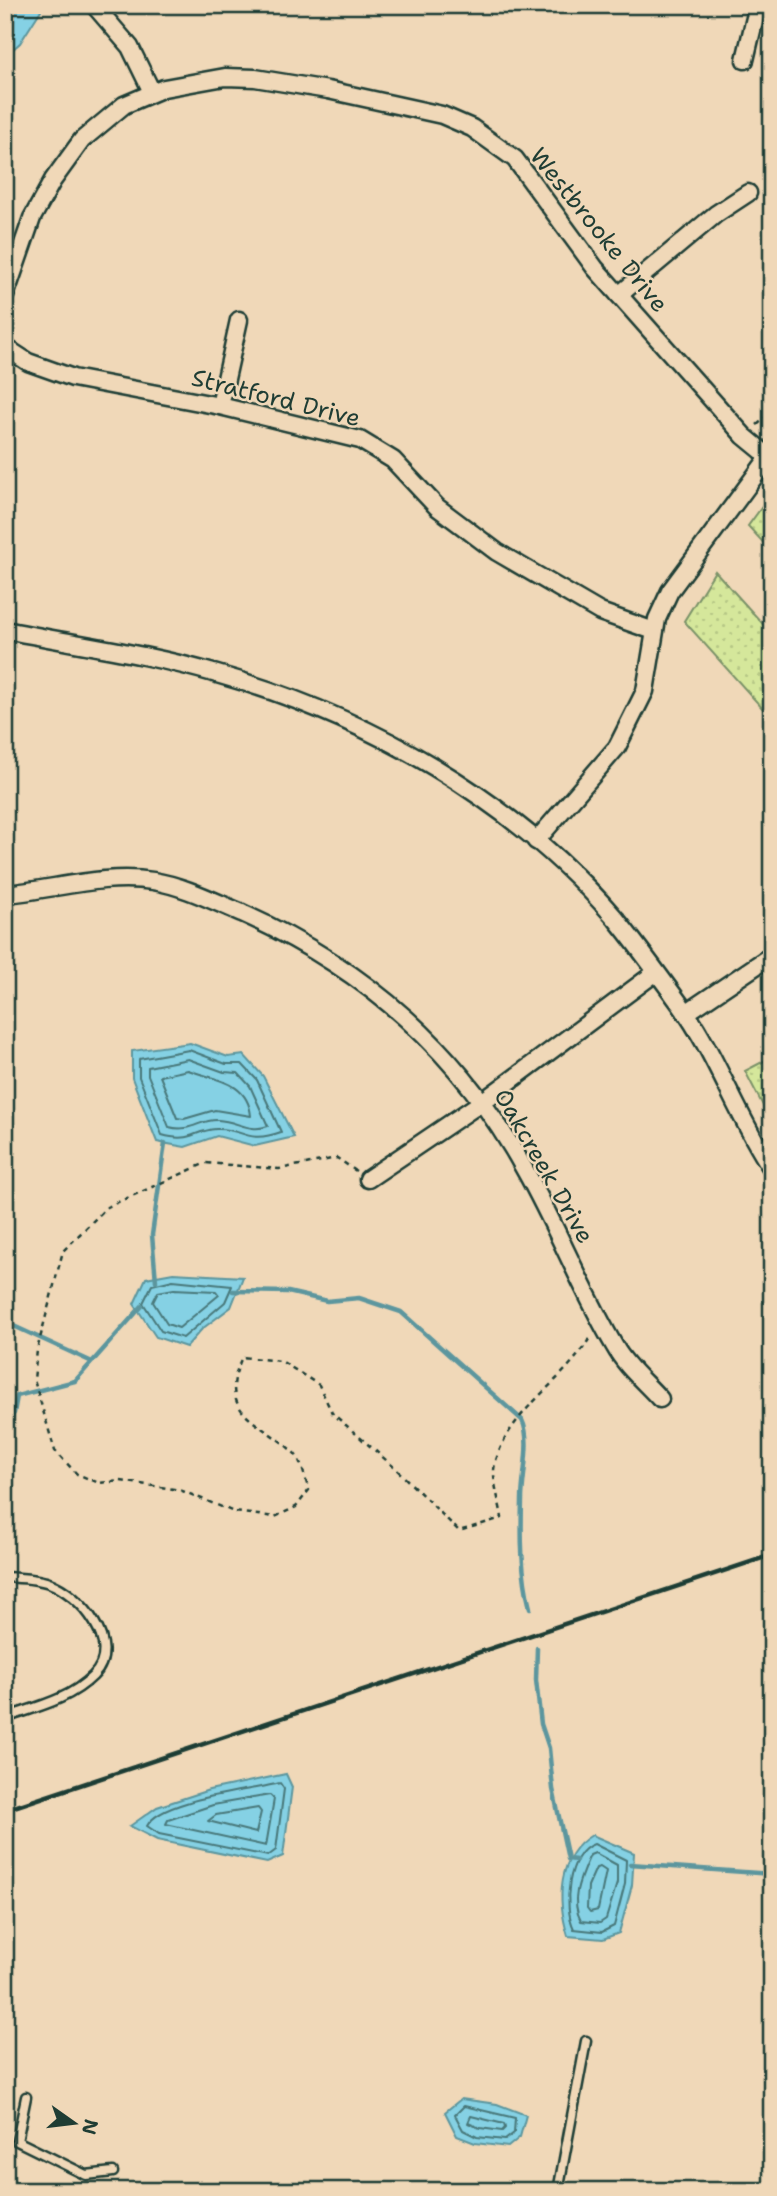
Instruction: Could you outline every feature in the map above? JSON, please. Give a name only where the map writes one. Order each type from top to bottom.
[{"type":"street","points":[[94,5],[130,47],[152,92]]},
{"type":"street","points":[[745,60],[758,5]]},
{"type":"street","name":"Westbrooke Drive","points":[[5,296],[32,218],[60,168],[99,123],[124,105],[152,92],[225,77],[255,78],[442,115],[472,128],[514,159],[595,268],[744,436],[770,458]]},
{"type":"street","points":[[619,295],[716,214],[748,193]]},
{"type":"street","points":[[220,406],[239,320]]},
{"type":"street","name":"Stratford Drive","points":[[5,346],[28,362],[73,378],[220,406],[360,440],[393,460],[437,507],[496,552],[600,612],[654,631]]},
{"type":"street","points":[[536,841],[617,747],[645,691],[654,631],[670,591],[770,458]]},
{"type":"street","points":[[5,630],[214,673],[362,727],[460,783],[536,841],[617,920],[686,1013],[772,1169]]},
{"type":"street","name":"Oakcreek Drive","points":[[5,894],[132,879],[182,888],[275,928],[352,972],[410,1021],[462,1075],[482,1102],[526,1172],[615,1348],[660,1399]]},
{"type":"street","points":[[686,1013],[772,955]]},
{"type":"street","points":[[368,1179],[482,1102],[655,973]]},
{"type":"lane","points":[[5,1577],[49,1583],[76,1599],[99,1628],[104,1654],[95,1674],[70,1695],[5,1718]]},
{"type":"lane","points":[[558,2191],[586,2041]]},
{"type":"lane","points":[[26,2096],[17,2141],[86,2175],[113,2172]]},
{"type":"path","points":[[368,1179],[337,1158],[279,1169],[206,1163],[107,1206],[63,1251],[37,1350],[34,1380],[55,1451],[77,1474],[99,1483],[121,1481],[180,1490],[234,1512],[275,1517],[296,1507],[309,1490],[296,1455],[264,1432],[238,1406],[232,1379],[242,1357],[281,1361],[319,1385],[332,1413],[394,1467],[459,1531],[502,1517],[494,1465],[513,1423],[568,1371],[589,1339]]},
{"type":"green space","points":[[772,493],[772,552],[748,526]]},
{"type":"green space","points":[[715,571],[772,634],[772,719],[684,621]]},
{"type":"green space","points":[[772,1057],[772,1123],[745,1071]]},
{"type":"water","points":[[5,5],[38,5],[41,10],[20,43],[5,56]]},
{"type":"water","points":[[190,1043],[228,1057],[244,1055],[263,1076],[294,1137],[255,1146],[217,1136],[185,1147],[157,1142],[132,1078],[132,1051]]},
{"type":"water","points":[[173,1273],[243,1277],[231,1307],[202,1329],[186,1347],[156,1337],[134,1304],[146,1278]]},
{"type":"water","points":[[286,1774],[292,1787],[283,1856],[267,1863],[157,1840],[130,1826],[157,1807],[209,1790]]},
{"type":"water","points":[[592,1835],[634,1853],[632,1885],[619,1933],[603,1939],[568,1936],[562,1908],[566,1867],[580,1844]]},
{"type":"water","points":[[461,2099],[497,2104],[526,2115],[520,2137],[508,2147],[475,2143],[457,2136],[445,2112]]},
{"type":"waterway","points":[[156,1281],[152,1235],[165,1143]]},
{"type":"waterway","points":[[233,1291],[288,1292],[327,1301],[359,1298],[401,1312],[522,1420],[526,1438],[522,1554],[530,1608]]},
{"type":"waterway","points":[[5,1426],[14,1413],[17,1396],[75,1381],[142,1306]]},
{"type":"waterway","points":[[5,1322],[90,1361]]},
{"type":"waterway","points":[[537,1648],[536,1680],[541,1724],[549,1748],[553,1789],[568,1859],[576,1860]]},
{"type":"waterway","points":[[630,1864],[772,1874]]},
{"type":"railway","points":[[5,1810],[772,1555]]}]
